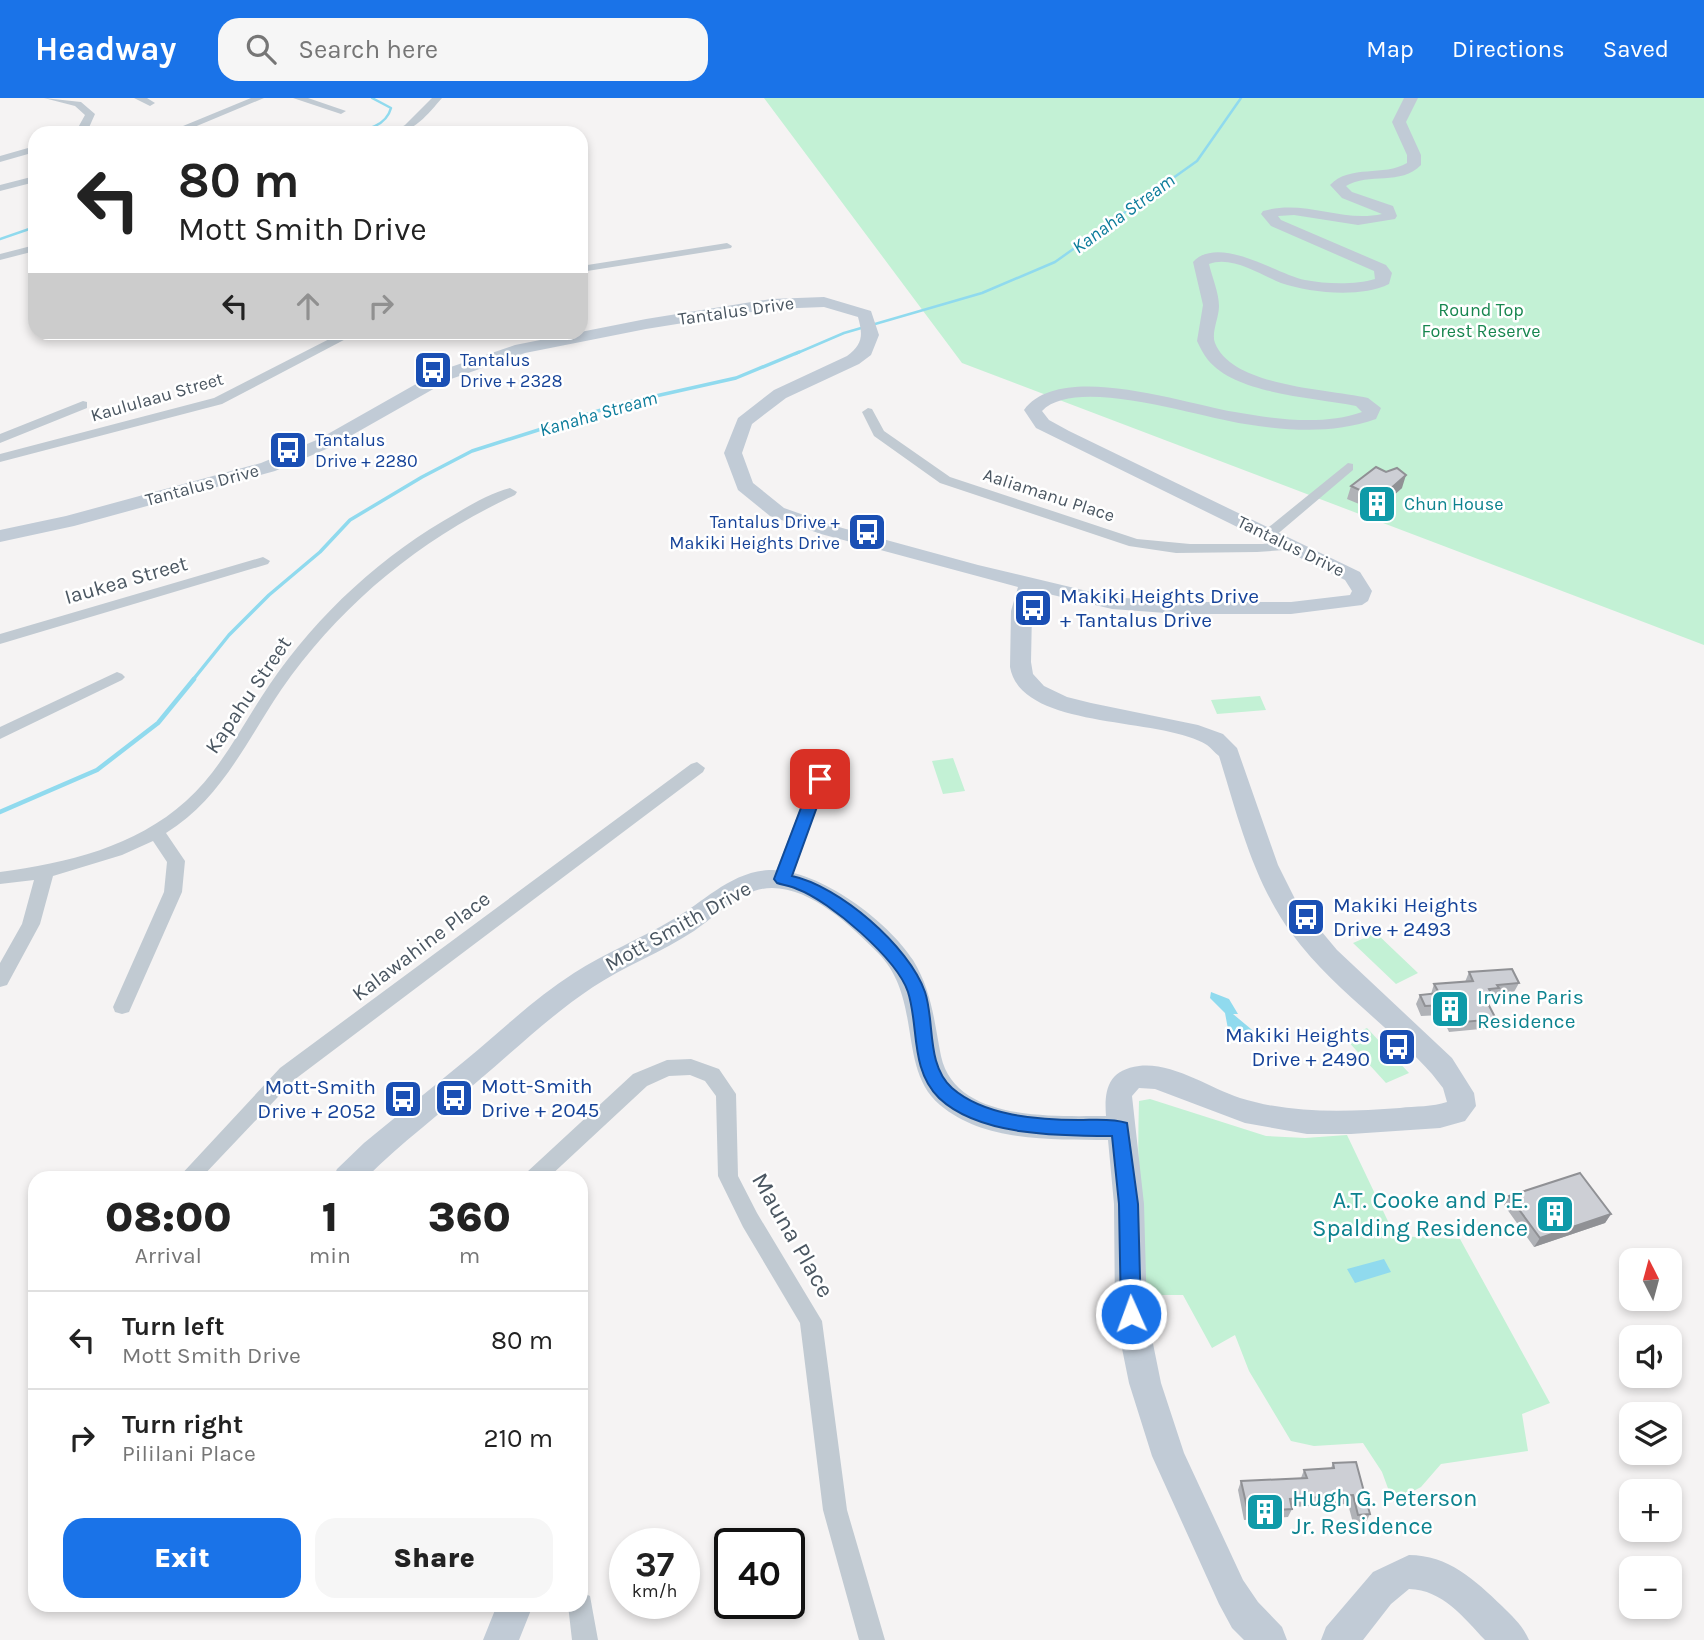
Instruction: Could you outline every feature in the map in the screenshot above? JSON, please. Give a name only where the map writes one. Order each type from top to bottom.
[{"type":"street","points":[[49,98],[78,104],[90,114],[86,126]]},
{"type":"street","points":[[139,98],[150,103]]},
{"type":"street","points":[[189,126],[259,98]]},
{"type":"street","points":[[298,98],[341,111]]},
{"type":"street","points":[[409,126],[436,98]]},
{"type":"street","name":"Tantalus Drive","points":[[588,335],[742,307],[815,302],[835,304],[865,314],[870,325],[871,340],[865,351],[853,360],[780,394],[744,422],[733,453],[745,486],[777,512],[828,530],[1029,586],[1112,603],[1179,608],[1302,608],[1343,604],[1361,597],[1360,585],[1353,576],[1042,424],[1034,415],[1034,407],[1041,400],[1061,396],[1108,393],[1152,397],[1211,413],[1269,422],[1330,423],[1370,415],[1371,408],[1362,402],[1265,384],[1231,369],[1215,357],[1205,341],[1211,305],[1200,262],[1213,257],[1231,258],[1280,278],[1318,286],[1364,286],[1384,281],[1384,273],[1380,268],[1276,222],[1268,214],[1283,210],[1359,221],[1390,216],[1388,209],[1347,195],[1337,185],[1347,180],[1402,172],[1414,165],[1417,160],[1403,138],[1399,121],[1411,98]]},
{"type":"street","points":[[0,159],[28,151]]},
{"type":"street","points":[[0,188],[28,181]]},
{"type":"street","points":[[588,268],[727,246]]},
{"type":"street","points":[[0,257],[28,250]]},
{"type":"street","name":"Kaululaau Street","points":[[0,458],[218,401],[337,340]]},
{"type":"street","name":"Tantalus Drive","points":[[0,536],[67,522],[268,467],[325,443],[445,375],[500,355],[562,340]]},
{"type":"street","points":[[3,435],[83,405]]},
{"type":"street","name":"Aaliamanu Place","points":[[868,412],[879,433],[945,480],[1158,549],[1269,549],[1290,544]]},
{"type":"street","points":[[1246,548],[1348,467]]},
{"type":"street","name":"Kapahu Street","points":[[0,878],[45,872],[98,857],[155,831],[190,806],[211,785],[285,674],[352,594],[383,567],[438,529],[510,492]]},
{"type":"street","name":"Iaukea Street","points":[[0,639],[263,561]]},
{"type":"street","points":[[1029,586],[1021,608],[1022,674],[1028,684],[1053,699],[1175,727],[1211,737],[1223,744],[1229,753],[1273,878],[1301,927],[1437,1061],[1460,1089],[1463,1097],[1462,1105],[1455,1113],[1440,1116],[1335,1122],[1290,1121],[1234,1108],[1169,1081],[1142,1077],[1132,1078],[1118,1095],[1129,1204],[1131,1314],[1145,1383],[1169,1456],[1231,1592],[1245,1615],[1269,1640]]},
{"type":"street","points":[[0,734],[117,677]]},
{"type":"street","points":[[782,879],[829,754]]},
{"type":"street","name":"Kalawahine Place","points":[[195,1171],[287,1074],[697,768]]},
{"type":"street","points":[[121,1007],[173,892],[176,861],[155,831]]},
{"type":"street","points":[[0,980],[31,924],[45,872]]},
{"type":"street","name":"Mott Smith Drive","points":[[355,1171],[581,981],[685,923],[734,889],[762,880],[782,879],[802,884],[818,893],[863,925],[899,960],[916,992],[928,1063],[934,1077],[951,1099],[974,1111],[1012,1121],[1053,1128],[1120,1128]]},
{"type":"street","name":"Mauna Place","points":[[542,1171],[640,1080],[667,1068],[691,1067],[712,1075],[726,1094],[728,1175],[750,1220],[811,1321],[835,1510],[872,1640]]},
{"type":"street","points":[[1339,1640],[1392,1578],[1419,1571],[1441,1577],[1455,1587],[1511,1640]]},
{"type":"street","points":[[501,1640],[512,1612]]},
{"type":"street","points":[[581,1612],[585,1640]]},
{"type":"green space","name":"Round Top Forest Reserve","points":[[764,98],[1704,98],[1704,645],[962,363]]},
{"type":"green space","points":[[1260,696],[1266,710],[1217,714],[1211,700]]},
{"type":"green space","points":[[953,758],[965,791],[943,794],[932,761]]},
{"type":"green space","points":[[1376,933],[1418,973],[1396,984],[1353,943]]},
{"type":"green space","points":[[1367,1028],[1409,1073],[1386,1083],[1345,1038]]},
{"type":"green space","points":[[1150,1099],[1266,1136],[1305,1138],[1347,1135],[1395,1236],[1460,1239],[1550,1403],[1522,1414],[1528,1451],[1441,1464],[1421,1487],[1393,1502],[1382,1472],[1363,1443],[1314,1446],[1291,1441],[1249,1371],[1235,1335],[1212,1348],[1183,1295],[1147,1295],[1140,1223],[1138,1126],[1139,1101]]},
{"type":"water","points":[[1211,992],[1229,999],[1238,1014],[1233,1014],[1257,1034],[1250,1039],[1239,1037],[1228,1029],[1225,1013],[1210,998]]},
{"type":"water","points":[[1384,1259],[1391,1272],[1355,1283],[1347,1269]]},
{"type":"building","points":[[1376,467],[1386,472],[1397,468],[1406,475],[1379,499],[1351,486]]},
{"type":"building","name":"Irvine Paris Residence","points":[[1512,969],[1519,983],[1497,985],[1499,988],[1489,989],[1491,993],[1483,994],[1496,1019],[1453,1023],[1445,1005],[1425,1006],[1420,995],[1439,993],[1434,984],[1473,981],[1469,972]]},
{"type":"building","name":"A.T. Cooke and P.E. Spalding Residence","points":[[1580,1173],[1611,1214],[1540,1238],[1509,1196]]},
{"type":"building","name":"Hugh G. Peterson Jr. Residence","points":[[1356,1462],[1370,1514],[1358,1515],[1353,1495],[1290,1499],[1292,1509],[1248,1512],[1241,1481],[1307,1478],[1304,1470],[1334,1468],[1333,1463]]},
{"type":"waterway","points":[[372,98],[391,108],[385,120],[376,126]]},
{"type":"waterway","name":"Kanaha Stream","points":[[795,354],[844,333],[982,293],[1055,262],[1197,161],[1241,98]]},
{"type":"waterway","points":[[0,239],[28,229]]},
{"type":"waterway","name":"Kanaha Stream","points":[[192,681],[229,635],[269,595],[320,552],[350,520],[422,477],[472,451],[620,404],[736,378],[799,352]]},
{"type":"waterway","name":"Kanaha Stream","points":[[0,812],[97,770],[158,723],[194,679]]},
{"type":"place","name":"Tantalus Drive + 2328","points":[[433,370]]},
{"type":"place","name":"Tantalus Drive + 2280","points":[[288,450]]},
{"type":"place","name":"Chun House","points":[[1377,504]]},
{"type":"place","name":"Tantalus Drive + Makiki Heights Drive","points":[[867,532]]},
{"type":"place","name":"Makiki Heights Drive + Tantalus Drive","points":[[1033,608]]},
{"type":"place","name":"Makiki Heights Drive + 2493","points":[[1306,917]]},
{"type":"place","name":"Irvine Paris Residence","points":[[1450,1009]]},
{"type":"place","name":"Makiki Heights Drive + 2490","points":[[1397,1047]]},
{"type":"place","name":"Mott-Smith Drive + 2045","points":[[454,1098]]},
{"type":"place","name":"Mott-Smith Drive + 2052","points":[[403,1099]]},
{"type":"place","name":"A.T. Cooke and P.E. Spalding Residence","points":[[1555,1214]]},
{"type":"place","name":"Hugh G. Peterson Jr. Residence","points":[[1265,1512]]},
{"type":"route","points":[[820,779],[782,879],[802,884],[818,893],[863,925],[899,960],[916,992],[928,1063],[943,1091],[964,1107],[991,1117],[1053,1128],[1120,1128],[1129,1204],[1131,1314]]}]
